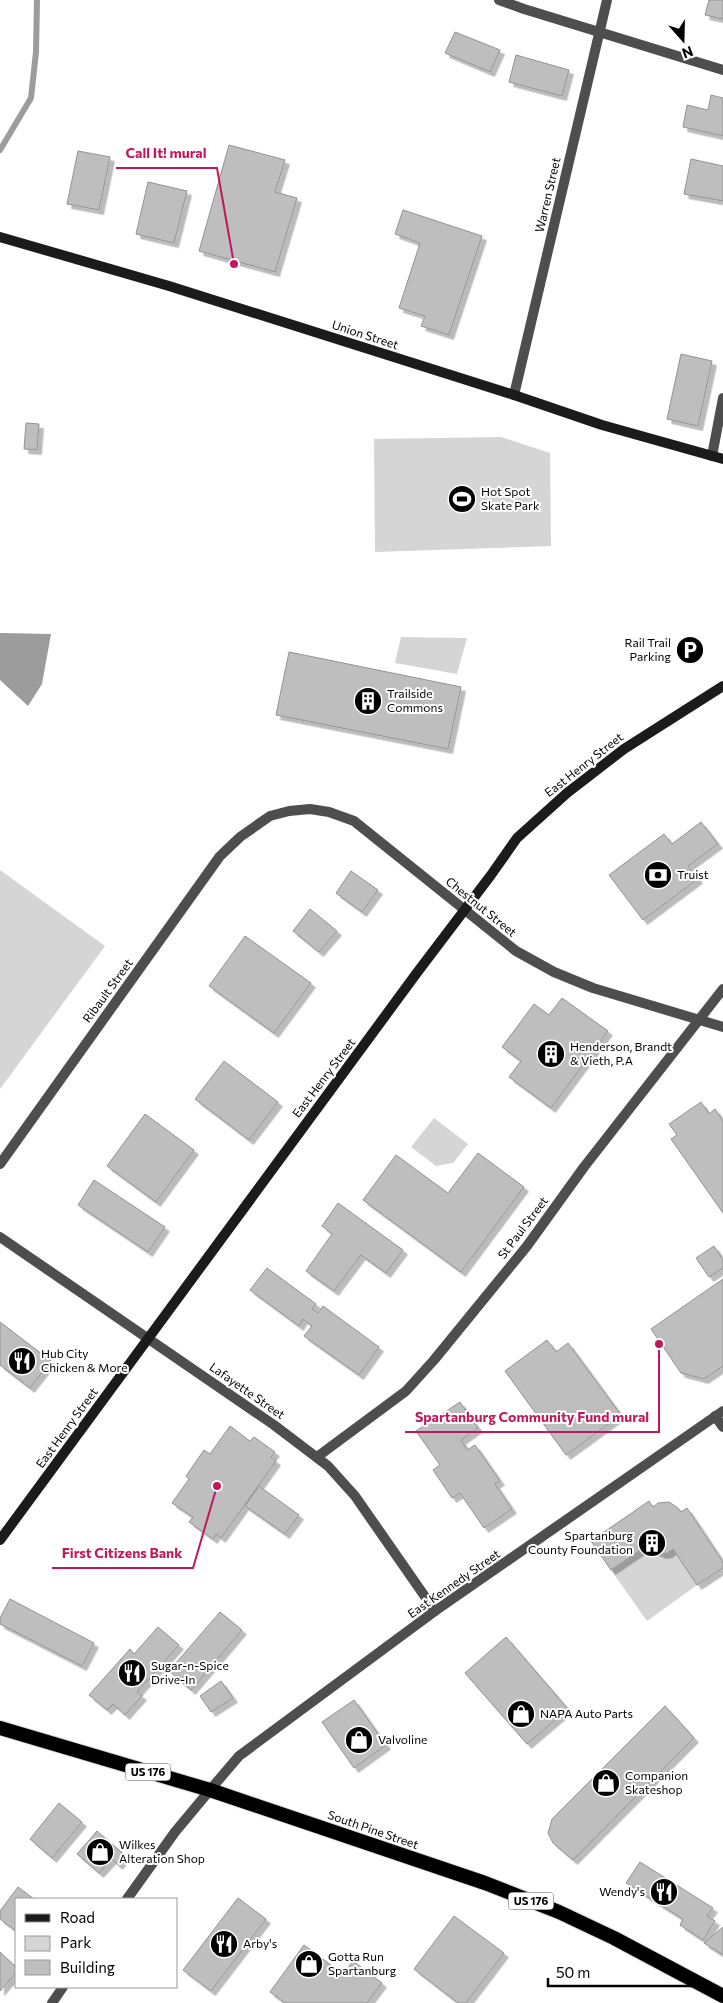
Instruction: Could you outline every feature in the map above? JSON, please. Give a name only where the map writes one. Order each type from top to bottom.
[{"type":"highway","name":"South Pine Street","points":[[0,1728],[210,1790],[522,1897],[614,1938],[723,1996]]},
{"type":"main road","name":"Union Street","points":[[0,237],[163,284],[514,395],[602,425],[723,459]]},
{"type":"main road","name":"East Henry Street","points":[[0,1540],[517,838],[541,815],[624,749],[723,686]]},
{"type":"street","points":[[499,0],[723,70]]},
{"type":"street","name":"Warren Street","points":[[514,395],[607,0]]},
{"type":"street","points":[[712,456],[723,398]]},
{"type":"street","name":"Chestnut Street","points":[[240,837],[270,816],[290,810],[310,809],[330,812],[354,820],[516,951],[554,972],[593,988],[723,1027]]},
{"type":"street","name":"Ribault Street","points":[[0,1164],[220,856],[240,837]]},
{"type":"street","name":"St Paul Street","points":[[317,1457],[406,1390],[434,1360],[527,1246],[584,1167],[723,989]]},
{"type":"street","name":"Lafayette Street","points":[[0,1237],[173,1355],[317,1457],[355,1496],[435,1612]]},
{"type":"street","points":[[719,1413],[723,1427]]},
{"type":"street","name":"East Kennedy Street","points":[[127,1898],[175,1832],[239,1756],[435,1612],[719,1413]]},
{"type":"street","points":[[52,2003],[62,1988]]},
{"type":"green space","name":"Hot Spot Skate Park","points":[[501,437],[550,453],[551,546],[375,552],[374,439]]},
{"type":"green space","points":[[401,637],[467,638],[457,674],[395,663]]},
{"type":"green space","points":[[0,870],[105,946],[0,1089]]},
{"type":"green space","points":[[434,1118],[468,1144],[453,1163],[436,1166],[411,1147]]},
{"type":"green space","points":[[648,1545],[652,1550],[662,1553],[673,1549],[697,1585],[647,1621],[611,1570]]},
{"type":"shaded area","points":[[0,633],[51,634],[42,684],[28,706],[0,680]]},
{"type":"building","points":[[709,0],[723,0],[723,19],[705,15]]},
{"type":"building","points":[[455,32],[500,50],[490,72],[445,53]]},
{"type":"building","points":[[516,55],[569,70],[562,96],[509,82]]},
{"type":"building","points":[[711,95],[723,98],[723,136],[683,127],[687,105],[708,110]]},
{"type":"building","points":[[229,145],[285,160],[275,192],[297,198],[275,272],[199,251]]},
{"type":"building","points":[[78,151],[110,157],[99,210],[67,204]]},
{"type":"building","points":[[691,159],[723,166],[723,201],[684,194]]},
{"type":"building","points":[[148,182],[187,191],[174,243],[136,234]]},
{"type":"building","points":[[403,210],[482,236],[449,335],[421,326],[425,316],[399,308],[420,243],[395,234]]},
{"type":"building","points":[[681,354],[712,361],[698,426],[667,419]]},
{"type":"building","points":[[26,423],[39,424],[37,450],[24,449]]},
{"type":"building","name":"Trailside Commons","points":[[289,652],[461,687],[448,749],[276,715]]},
{"type":"building","points":[[701,822],[718,844],[688,866],[698,879],[643,920],[609,875],[664,834],[672,844]]},
{"type":"building","points":[[351,871],[378,890],[362,912],[336,893]]},
{"type":"building","points":[[310,909],[337,931],[319,952],[293,931]]},
{"type":"building","points":[[245,936],[311,983],[274,1033],[209,986]]},
{"type":"building","name":"Henderson, Brandt & Vieth, P.A","points":[[562,998],[608,1031],[551,1108],[509,1077],[521,1061],[502,1047],[534,1004],[549,1015]]},
{"type":"building","points":[[224,1061],[278,1102],[249,1140],[195,1099]]},
{"type":"building","points":[[701,1102],[709,1114],[715,1109],[723,1121],[723,1213],[671,1139],[677,1135],[669,1124]]},
{"type":"building","points":[[145,1114],[194,1150],[156,1202],[107,1166]]},
{"type":"building","points":[[478,1153],[524,1187],[461,1272],[363,1200],[396,1155],[448,1193]]},
{"type":"building","points":[[94,1180],[165,1227],[148,1252],[78,1205]]},
{"type":"building","points":[[338,1203],[403,1250],[386,1273],[361,1255],[334,1291],[306,1271],[332,1234],[322,1226]]},
{"type":"building","points":[[714,1246],[723,1260],[723,1268],[709,1277],[696,1258]]},
{"type":"building","points":[[267,1268],[316,1304],[312,1309],[318,1313],[323,1306],[379,1347],[359,1375],[304,1336],[312,1326],[303,1319],[299,1326],[250,1290]]},
{"type":"building","points":[[723,1279],[723,1366],[704,1379],[681,1373],[651,1329]]},
{"type":"building","points":[[0,1322],[51,1361],[30,1388],[0,1365]]},
{"type":"building","points":[[547,1340],[556,1352],[568,1343],[621,1415],[566,1455],[505,1371]]},
{"type":"building","points":[[460,1402],[478,1428],[461,1440],[467,1450],[475,1445],[500,1481],[495,1484],[512,1509],[484,1528],[460,1493],[452,1498],[433,1470],[440,1465],[416,1431]]},
{"type":"building","points":[[230,1426],[250,1441],[254,1437],[275,1452],[271,1457],[276,1461],[221,1538],[216,1534],[213,1539],[189,1522],[193,1517],[172,1503],[189,1479],[186,1476],[204,1450],[210,1454]]},
{"type":"building","points":[[259,1486],[299,1515],[285,1534],[245,1506]]},
{"type":"building","name":"Spartanburg County Foundation","points":[[649,1501],[653,1507],[658,1503],[669,1502],[681,1512],[687,1508],[723,1562],[723,1568],[697,1585],[673,1549],[668,1553],[662,1554],[652,1550],[648,1545],[611,1570],[591,1541]]},
{"type":"building","points":[[10,1599],[94,1643],[82,1666],[0,1624],[0,1618]]},
{"type":"building","points":[[220,1612],[242,1630],[191,1690],[169,1671]]},
{"type":"building","name":"Sugar-n-Spice Drive-In","points":[[158,1627],[179,1645],[137,1692],[142,1696],[125,1715],[113,1704],[107,1710],[89,1695],[130,1649],[134,1654]]},
{"type":"building","points":[[506,1637],[568,1709],[527,1744],[465,1673]]},
{"type":"building","points":[[221,1681],[233,1698],[211,1712],[200,1696]]},
{"type":"building","points":[[354,1700],[386,1745],[354,1768],[322,1722]]},
{"type":"building","points":[[665,1706],[694,1738],[573,1860],[553,1843],[548,1833],[552,1819]]},
{"type":"building","points":[[59,1803],[82,1822],[52,1858],[30,1839]]},
{"type":"building","points":[[97,1831],[126,1856],[118,1865],[112,1859],[99,1873],[77,1854]]},
{"type":"building","name":"Wendy's","points":[[640,1862],[713,1908],[707,1916],[715,1921],[703,1940],[680,1925],[683,1919],[626,1883]]},
{"type":"building","points":[[18,1887],[33,1898],[15,1898],[15,1930],[0,1919],[0,1911]]},
{"type":"building","name":"Arby's","points":[[238,1898],[266,1919],[211,1991],[183,1970]]},
{"type":"building","points":[[454,1916],[504,1953],[466,2003],[458,2003],[414,1969]]},
{"type":"building","points":[[723,1927],[723,1955],[704,1943]]},
{"type":"building","points":[[304,1945],[343,1974],[353,1961],[382,1983],[367,2003],[285,2003],[270,1992]]},
{"type":"building","points":[[0,1952],[15,1966],[15,1974],[0,1991]]},
{"type":"waterway","points":[[0,150],[31,98],[36,52],[37,0]]},
{"type":"place","name":"Call It! mural","points":[[234,264]]},
{"type":"place","name":"Hot Spot Skate Park","points":[[462,499]]},
{"type":"place","name":"Rail Trail Parking","points":[[690,650]]},
{"type":"place","name":"Trailside Commons","points":[[368,701]]},
{"type":"place","name":"Truist","points":[[658,875]]},
{"type":"place","name":"Henderson, Brandt & Vieth, P.A","points":[[551,1054]]},
{"type":"place","name":"Spartanburg Community Fund mural","points":[[659,1344]]},
{"type":"place","name":"Hub City Chicken & More","points":[[22,1361]]},
{"type":"place","name":"First Citizens Bank","points":[[217,1486]]},
{"type":"place","name":"Spartanburg County Foundation","points":[[652,1543]]},
{"type":"place","name":"Sugar-n-Spice Drive-In","points":[[132,1673]]},
{"type":"place","name":"NAPA Auto Parts","points":[[521,1714]]},
{"type":"place","name":"Valvoline","points":[[359,1740]]},
{"type":"place","name":"Companion Skateshop","points":[[606,1783]]},
{"type":"place","name":"Wilkes Alteration Shop","points":[[100,1852]]},
{"type":"place","name":"Wendy's","points":[[664,1892]]},
{"type":"place","name":"Arby's","points":[[224,1944]]},
{"type":"place","name":"Gotta Run Spartanburg","points":[[309,1964]]}]
